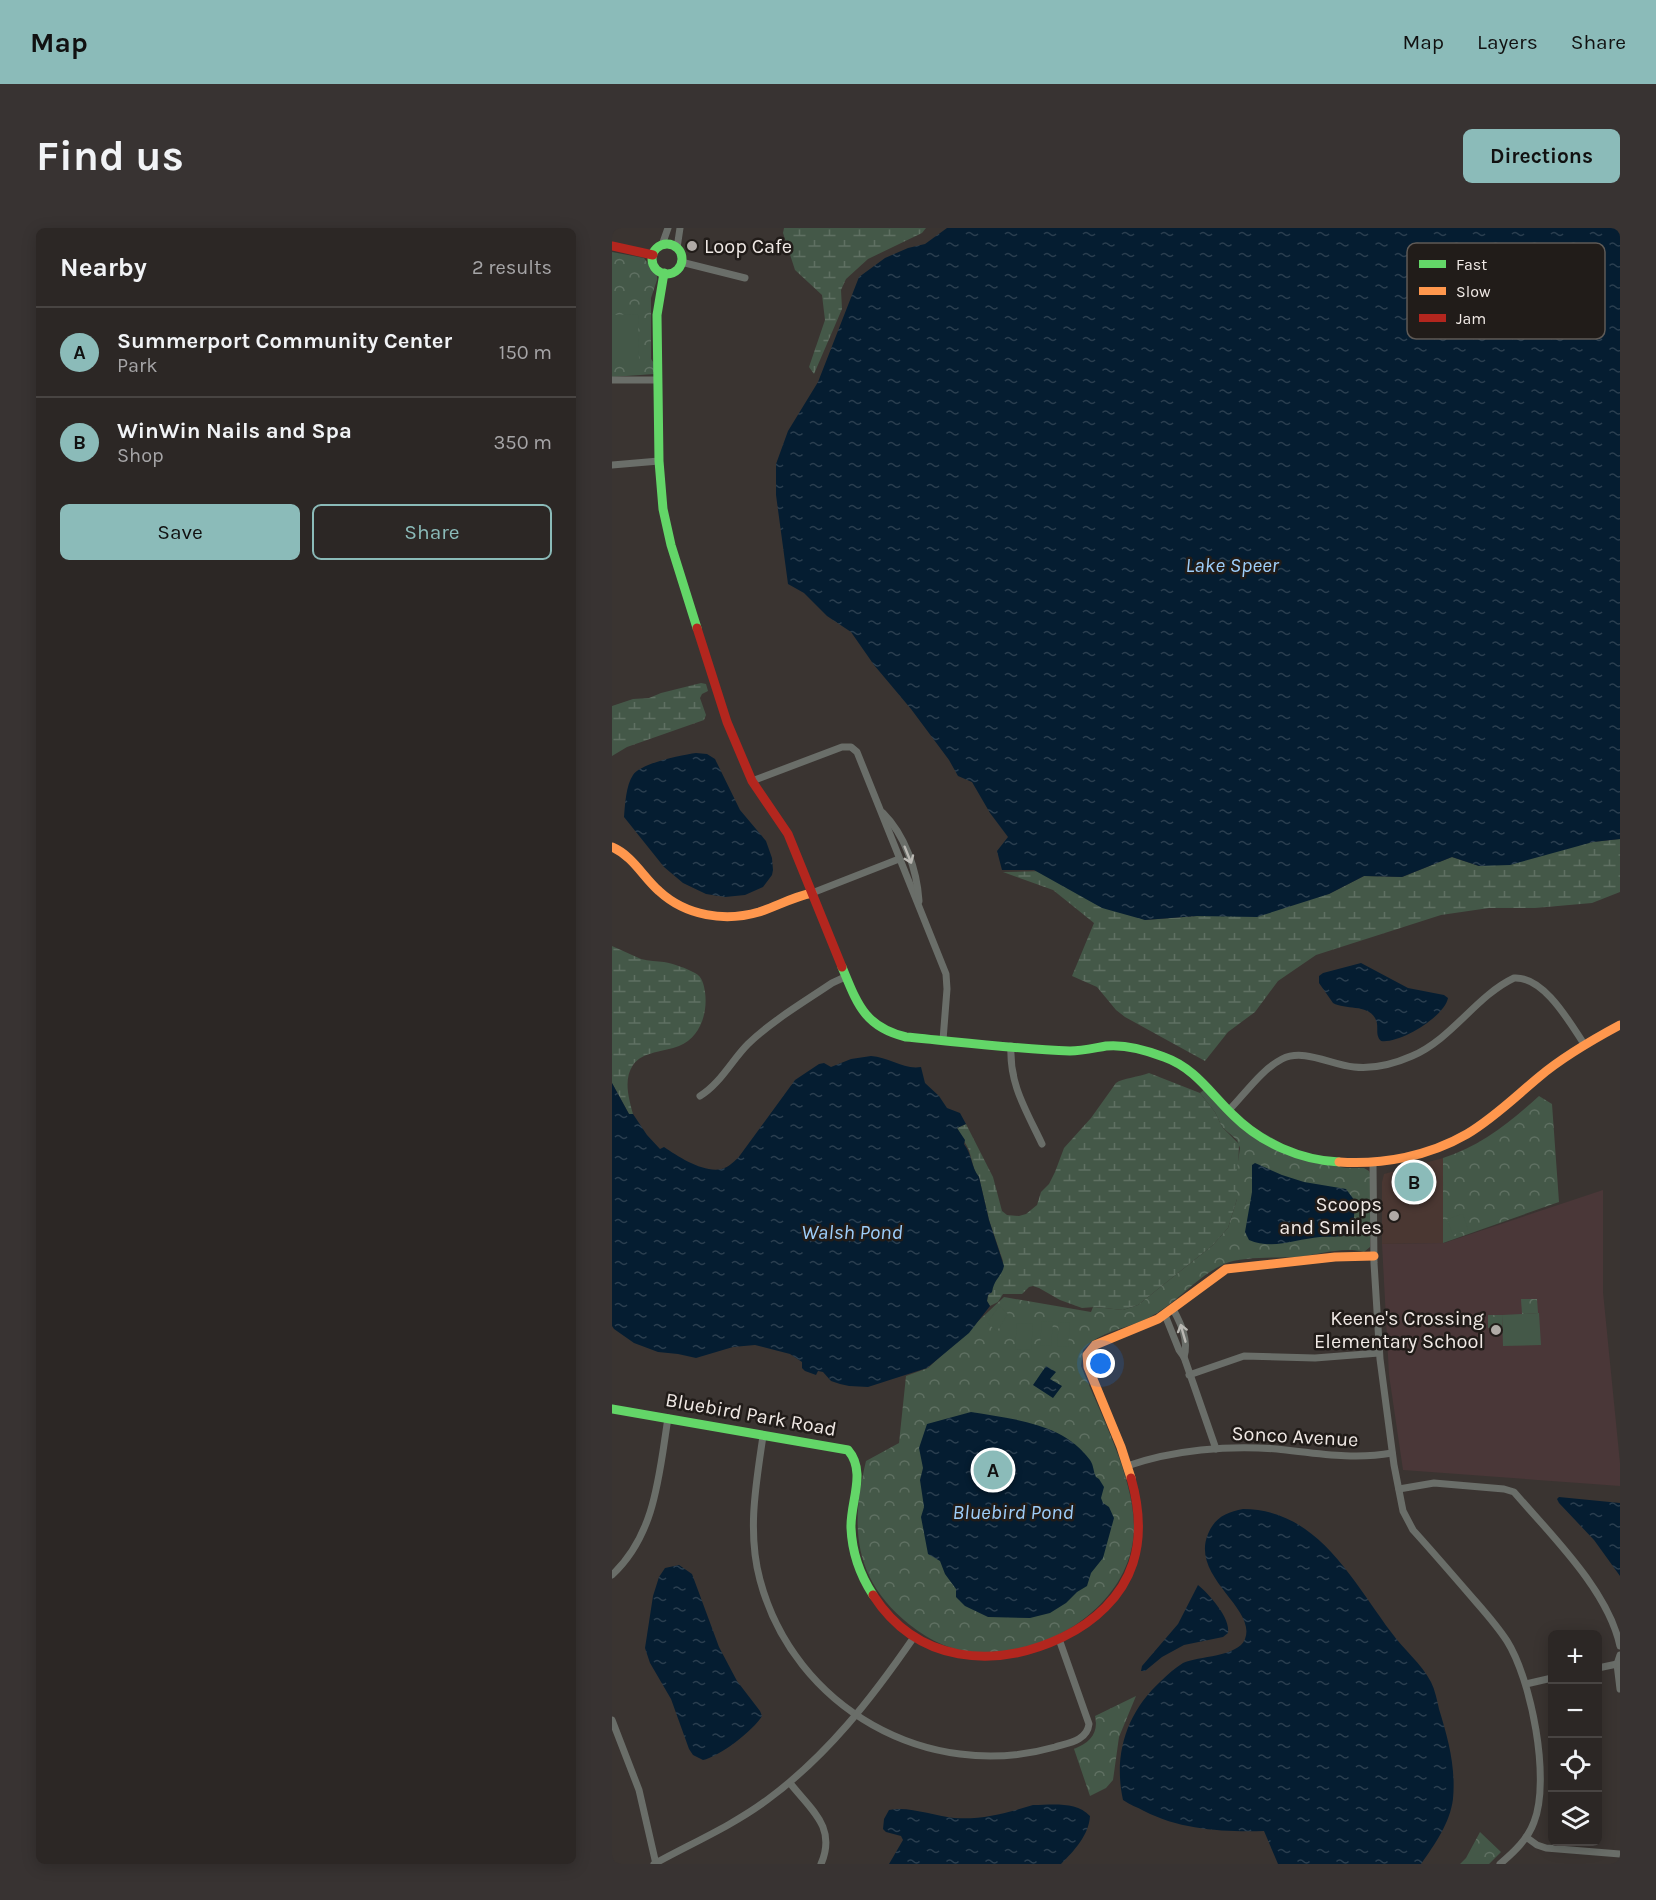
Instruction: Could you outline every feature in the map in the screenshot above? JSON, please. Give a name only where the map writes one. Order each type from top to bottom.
[{"type":"street","points":[[662,245],[668,228]]},
{"type":"street","points":[[677,248],[680,228]]},
{"type":"street","points":[[670,244],[677,248],[681,254],[681,262],[675,271],[664,273],[654,266],[653,255],[656,249],[670,244]]},
{"type":"street","points":[[612,246],[653,255]]},
{"type":"street","points":[[681,262],[745,278]]},
{"type":"street","points":[[664,273],[657,304],[659,461],[663,509],[671,545],[722,706],[752,781],[786,828],[845,977],[860,1009],[880,1029],[900,1036],[1075,1051],[1121,1046],[1164,1057],[1196,1073],[1229,1110],[1256,1133],[1293,1152],[1334,1163],[1373,1164],[1428,1151],[1472,1132],[1500,1113],[1539,1077],[1584,1044],[1620,1025]]},
{"type":"street","points":[[612,380],[658,380]]},
{"type":"street","points":[[612,465],[659,461]]},
{"type":"street","points":[[752,781],[838,748],[847,746],[859,755],[947,978],[942,1040]]},
{"type":"street","points":[[881,811],[894,826],[908,855],[915,878],[919,905]]},
{"type":"street","points":[[612,847],[622,852],[663,895],[700,914],[726,917],[747,915],[899,859]]},
{"type":"street","points":[[700,1096],[709,1090],[738,1054],[759,1034],[832,983],[845,977]]},
{"type":"street","points":[[1229,1110],[1269,1069],[1286,1058],[1304,1056],[1347,1066],[1368,1067],[1391,1063],[1414,1055],[1440,1039],[1482,1001],[1514,978],[1526,980],[1549,996],[1584,1044]]},
{"type":"street","points":[[1011,1046],[1010,1065],[1013,1080],[1042,1144]]},
{"type":"street","points":[[1373,1164],[1374,1256],[1379,1353],[1392,1453],[1403,1511],[1409,1524],[1500,1631],[1516,1658],[1526,1684],[1542,1778],[1540,1802],[1536,1817],[1526,1837],[1500,1864]]},
{"type":"street","name":"Bluebird Park Road","points":[[612,1409],[763,1436],[841,1447],[853,1455],[857,1467],[851,1528],[858,1563],[877,1601],[892,1619],[915,1637],[952,1653],[987,1658],[1007,1657],[1026,1653],[1087,1624],[1116,1596],[1131,1572],[1137,1546],[1139,1519],[1136,1492],[1088,1367],[1087,1355],[1091,1348],[1098,1342],[1142,1327],[1169,1312],[1218,1273],[1231,1267],[1303,1262],[1335,1257],[1374,1256]]},
{"type":"street","points":[[1169,1312],[1185,1337],[1184,1358],[1216,1449]]},
{"type":"street","points":[[1189,1375],[1244,1356],[1315,1358],[1379,1353]]},
{"type":"street","points":[[612,1575],[636,1546],[648,1522],[668,1418]]},
{"type":"street","points":[[763,1436],[754,1500],[753,1528],[757,1567],[766,1600],[785,1641],[801,1664],[822,1688],[856,1715],[911,1743],[964,1755],[1020,1755],[1079,1739],[1088,1731],[1089,1721],[1059,1639]]},
{"type":"street","name":"Sonco Avenue","points":[[1127,1466],[1154,1458],[1216,1449],[1263,1448],[1342,1456],[1392,1453]]},
{"type":"street","points":[[1399,1489],[1434,1483],[1504,1489],[1514,1492],[1587,1578],[1610,1620],[1620,1646]]},
{"type":"street","points":[[612,1720],[639,1790],[655,1864],[741,1817],[790,1783],[829,1746],[856,1715],[915,1637]]},
{"type":"street","points":[[1620,1655],[1617,1664],[1620,1689]]},
{"type":"street","points":[[1602,1667],[1617,1664]]},
{"type":"street","points":[[1526,1684],[1548,1679]]},
{"type":"street","points":[[790,1783],[826,1830],[827,1847],[821,1864]]},
{"type":"street","points":[[1526,1837],[1546,1848],[1620,1854]]},
{"type":"shaded area","points":[[1443,1158],[1445,1185],[1443,1243],[1382,1244],[1384,1174]]},
{"type":"shaded area","name":"Keene's Crossing Elementary School","points":[[1603,1190],[1603,1292],[1620,1463],[1620,1486],[1403,1470],[1389,1375],[1382,1244],[1444,1243]]},
{"type":"green space","points":[[784,228],[926,228],[922,233],[868,259],[846,279],[841,290],[842,309],[814,374],[809,367],[825,320],[822,295],[795,270],[783,233]]},
{"type":"green space","points":[[612,252],[644,258],[657,276],[651,298],[651,359],[654,363],[654,374],[612,377]]},
{"type":"green space","points":[[638,314],[639,361],[612,361],[612,315]]},
{"type":"green space","points":[[701,683],[706,684],[708,691],[700,698],[706,715],[704,720],[627,747],[612,756],[612,706]]},
{"type":"green space","points":[[1620,839],[1620,892],[1592,903],[1535,908],[1489,908],[1441,915],[1316,955],[1278,981],[1255,1012],[1228,1032],[1205,1061],[1125,1017],[1116,1010],[1097,987],[1072,976],[1094,923],[1053,890],[1003,872],[1045,871],[1145,920],[1197,916],[1329,894],[1364,876],[1402,877],[1452,857],[1479,866],[1593,842]]},
{"type":"green space","points":[[612,946],[641,959],[680,966],[697,974],[701,978],[706,1000],[701,1024],[692,1037],[679,1046],[642,1057],[633,1065],[628,1083],[633,1114],[629,1114],[612,1083]]},
{"type":"green space","points":[[1149,1073],[1200,1093],[1215,1112],[1222,1127],[1239,1144],[1237,1199],[1228,1228],[1213,1245],[1138,1305],[1123,1310],[1082,1308],[1033,1286],[1022,1294],[1003,1294],[998,1302],[990,1306],[987,1301],[988,1295],[992,1292],[993,1283],[1003,1261],[989,1220],[979,1177],[975,1172],[969,1150],[957,1128],[966,1124],[993,1177],[1002,1211],[1007,1215],[1026,1214],[1037,1205],[1041,1192],[1049,1184],[1055,1172],[1064,1148],[1091,1118],[1116,1083]]},
{"type":"green space","points":[[1205,1089],[1223,1110],[1316,1163],[1346,1168],[1364,1168],[1369,1171],[1371,1176],[1370,1247],[1364,1252],[1339,1250],[1296,1257],[1231,1261],[1214,1269],[1150,1317],[1105,1334],[1091,1342],[1083,1350],[1081,1366],[1123,1468],[1133,1510],[1134,1529],[1130,1556],[1119,1580],[1103,1602],[1082,1620],[1059,1635],[1033,1645],[1006,1652],[980,1653],[952,1648],[934,1641],[910,1625],[891,1607],[877,1589],[867,1571],[858,1530],[858,1508],[866,1461],[899,1443],[906,1376],[928,1368],[1004,1297],[1091,1312],[1093,1307],[1123,1310],[1138,1305],[1213,1245],[1228,1228],[1237,1199],[1236,1175],[1240,1148],[1237,1140],[1222,1127],[1215,1112],[1200,1093]]},
{"type":"green space","points":[[1539,1096],[1552,1104],[1559,1202],[1443,1243],[1443,1158],[1482,1140]]},
{"type":"green space","points":[[1463,1214],[1468,1230],[1453,1235],[1447,1219]]},
{"type":"green space","points":[[1521,1299],[1537,1299],[1538,1313],[1522,1314]]},
{"type":"green space","points":[[999,1306],[1008,1314],[997,1331],[987,1323]]},
{"type":"green space","points":[[1539,1313],[1541,1345],[1503,1346],[1502,1315]]},
{"type":"green space","points":[[1488,1315],[1502,1315],[1502,1328],[1488,1328]]},
{"type":"green space","points":[[1042,1321],[1053,1322],[1051,1346],[1040,1345]]},
{"type":"green space","points":[[1059,1322],[1070,1323],[1068,1347],[1057,1346]]},
{"type":"green space","points":[[1017,1323],[1033,1324],[1031,1350],[1015,1349]]},
{"type":"green space","points":[[1136,1696],[1119,1737],[1113,1780],[1106,1788],[1090,1796],[1074,1749],[1085,1744],[1092,1737],[1096,1727],[1095,1716]]},
{"type":"green space","points":[[1480,1832],[1501,1852],[1489,1864],[1460,1864],[1466,1858]]},
{"type":"water","name":"Lake Speer","points":[[947,228],[1620,228],[1620,839],[1593,842],[1510,865],[1479,866],[1452,857],[1402,877],[1364,876],[1329,894],[1257,917],[1197,916],[1145,920],[1102,908],[1034,870],[1002,870],[997,851],[1008,837],[990,813],[972,782],[958,776],[949,760],[851,632],[827,616],[804,593],[788,584],[776,495],[776,464],[788,431],[818,382],[859,277],[885,258],[908,248],[925,244]]},
{"type":"water","points":[[696,753],[707,754],[715,759],[740,810],[766,841],[772,858],[772,875],[763,887],[745,895],[725,897],[706,894],[683,883],[664,867],[624,817],[629,784],[637,771],[662,760]]},
{"type":"water","points":[[1361,963],[1408,988],[1444,995],[1448,998],[1445,1005],[1439,1013],[1410,1033],[1389,1041],[1381,1041],[1375,1018],[1371,1014],[1361,1009],[1333,1003],[1319,983],[1319,976],[1323,973]]},
{"type":"water","name":"Walsh Pond","points":[[871,1056],[909,1067],[921,1067],[925,1083],[939,1096],[947,1108],[960,1113],[966,1124],[957,1128],[965,1140],[964,1144],[979,1177],[989,1220],[1004,1266],[992,1292],[988,1295],[987,1301],[990,1306],[969,1333],[927,1368],[868,1387],[849,1386],[831,1381],[823,1372],[818,1371],[816,1375],[805,1371],[802,1368],[802,1362],[790,1354],[755,1345],[733,1347],[696,1358],[658,1352],[634,1343],[614,1329],[612,1326],[612,1083],[629,1114],[633,1114],[660,1149],[664,1147],[699,1166],[715,1170],[729,1166],[738,1158],[795,1080],[819,1064],[824,1063],[831,1067],[851,1059]]},
{"type":"water","points":[[1255,1163],[1304,1182],[1346,1189],[1355,1201],[1353,1232],[1341,1236],[1276,1244],[1249,1240],[1245,1232],[1252,1192],[1252,1165]]},
{"type":"water","points":[[1046,1366],[1056,1372],[1050,1379],[1062,1386],[1053,1398],[1033,1385]]},
{"type":"water","name":"Bluebird Pond","points":[[971,1412],[1003,1417],[1052,1430],[1079,1448],[1090,1460],[1096,1477],[1104,1487],[1101,1498],[1103,1503],[1109,1507],[1114,1518],[1103,1558],[1091,1573],[1087,1586],[1050,1613],[1030,1618],[988,1617],[965,1606],[956,1597],[956,1589],[945,1574],[940,1561],[928,1554],[921,1517],[924,1507],[920,1480],[923,1468],[919,1448],[927,1424]]},
{"type":"water","points":[[1559,1497],[1620,1503],[1620,1576],[1594,1540],[1559,1503],[1557,1499]]},
{"type":"water","points":[[1243,1509],[1269,1512],[1292,1521],[1312,1534],[1347,1570],[1391,1632],[1423,1669],[1431,1682],[1450,1753],[1454,1787],[1451,1808],[1445,1825],[1421,1864],[1278,1864],[1264,1831],[1233,1831],[1187,1826],[1158,1817],[1123,1800],[1120,1783],[1122,1750],[1131,1720],[1139,1706],[1149,1693],[1183,1663],[1226,1653],[1241,1645],[1245,1639],[1246,1627],[1242,1616],[1215,1578],[1208,1564],[1205,1550],[1208,1534],[1214,1523],[1227,1514]]},
{"type":"water","points":[[679,1565],[692,1574],[719,1647],[737,1681],[762,1716],[736,1742],[718,1754],[703,1760],[693,1755],[689,1749],[671,1699],[650,1663],[645,1648],[653,1596],[659,1577],[665,1568]]},
{"type":"water","points":[[1198,1585],[1222,1613],[1226,1620],[1228,1633],[1223,1637],[1184,1645],[1162,1657],[1145,1671],[1141,1671],[1142,1666],[1178,1624]]},
{"type":"water","points":[[1033,1805],[1071,1806],[1090,1816],[1084,1836],[1061,1864],[889,1864],[903,1840],[901,1836],[883,1829],[884,1819],[889,1810],[905,1809],[946,1817],[974,1818]]},
{"type":"traffic: fast","points":[[667,244],[673,245],[681,253],[682,259],[681,265],[673,273],[667,274],[661,273],[653,265],[652,259],[653,253],[661,245],[667,244]]},
{"type":"traffic: fast","points":[[664,273],[657,315],[659,461],[663,509],[671,545],[697,628]]},
{"type":"traffic: fast","points":[[842,967],[852,992],[864,1012],[880,1027],[892,1033],[906,1037],[1029,1049],[1074,1051],[1113,1046],[1143,1050],[1164,1057],[1185,1068],[1244,1125],[1269,1142],[1296,1154],[1339,1162]]},
{"type":"traffic: fast","points":[[612,1409],[848,1450],[854,1459],[857,1477],[851,1518],[853,1546],[864,1579],[873,1595]]},
{"type":"traffic: slow","points":[[612,847],[626,856],[659,891],[670,899],[681,906],[706,915],[746,915],[812,893]]},
{"type":"traffic: slow","points":[[1339,1162],[1389,1160],[1421,1153],[1452,1142],[1486,1121],[1558,1062],[1620,1025]]},
{"type":"traffic: slow","points":[[1131,1478],[1121,1447],[1088,1367],[1087,1355],[1095,1345],[1158,1319],[1226,1269],[1335,1257],[1374,1256]]},
{"type":"traffic: jam","points":[[612,246],[653,255]]},
{"type":"traffic: jam","points":[[697,628],[727,722],[752,781],[788,834],[842,967]]},
{"type":"traffic: jam","points":[[873,1595],[891,1618],[912,1635],[934,1647],[959,1654],[984,1656],[1010,1654],[1063,1637],[1085,1624],[1106,1607],[1122,1587],[1128,1575],[1138,1542],[1138,1510],[1131,1478]]},
{"type":"place","name":"Loop Cafe","points":[[692,246]]},
{"type":"place","name":"WinWin Nails and Spa","points":[[1414,1182]]},
{"type":"place","name":"Scoops and Smiles","points":[[1394,1216]]},
{"type":"place","name":"Keene's Crossing Elementary School","points":[[1496,1330]]},
{"type":"place","name":"Summerport Community Center","points":[[993,1470]]}]
